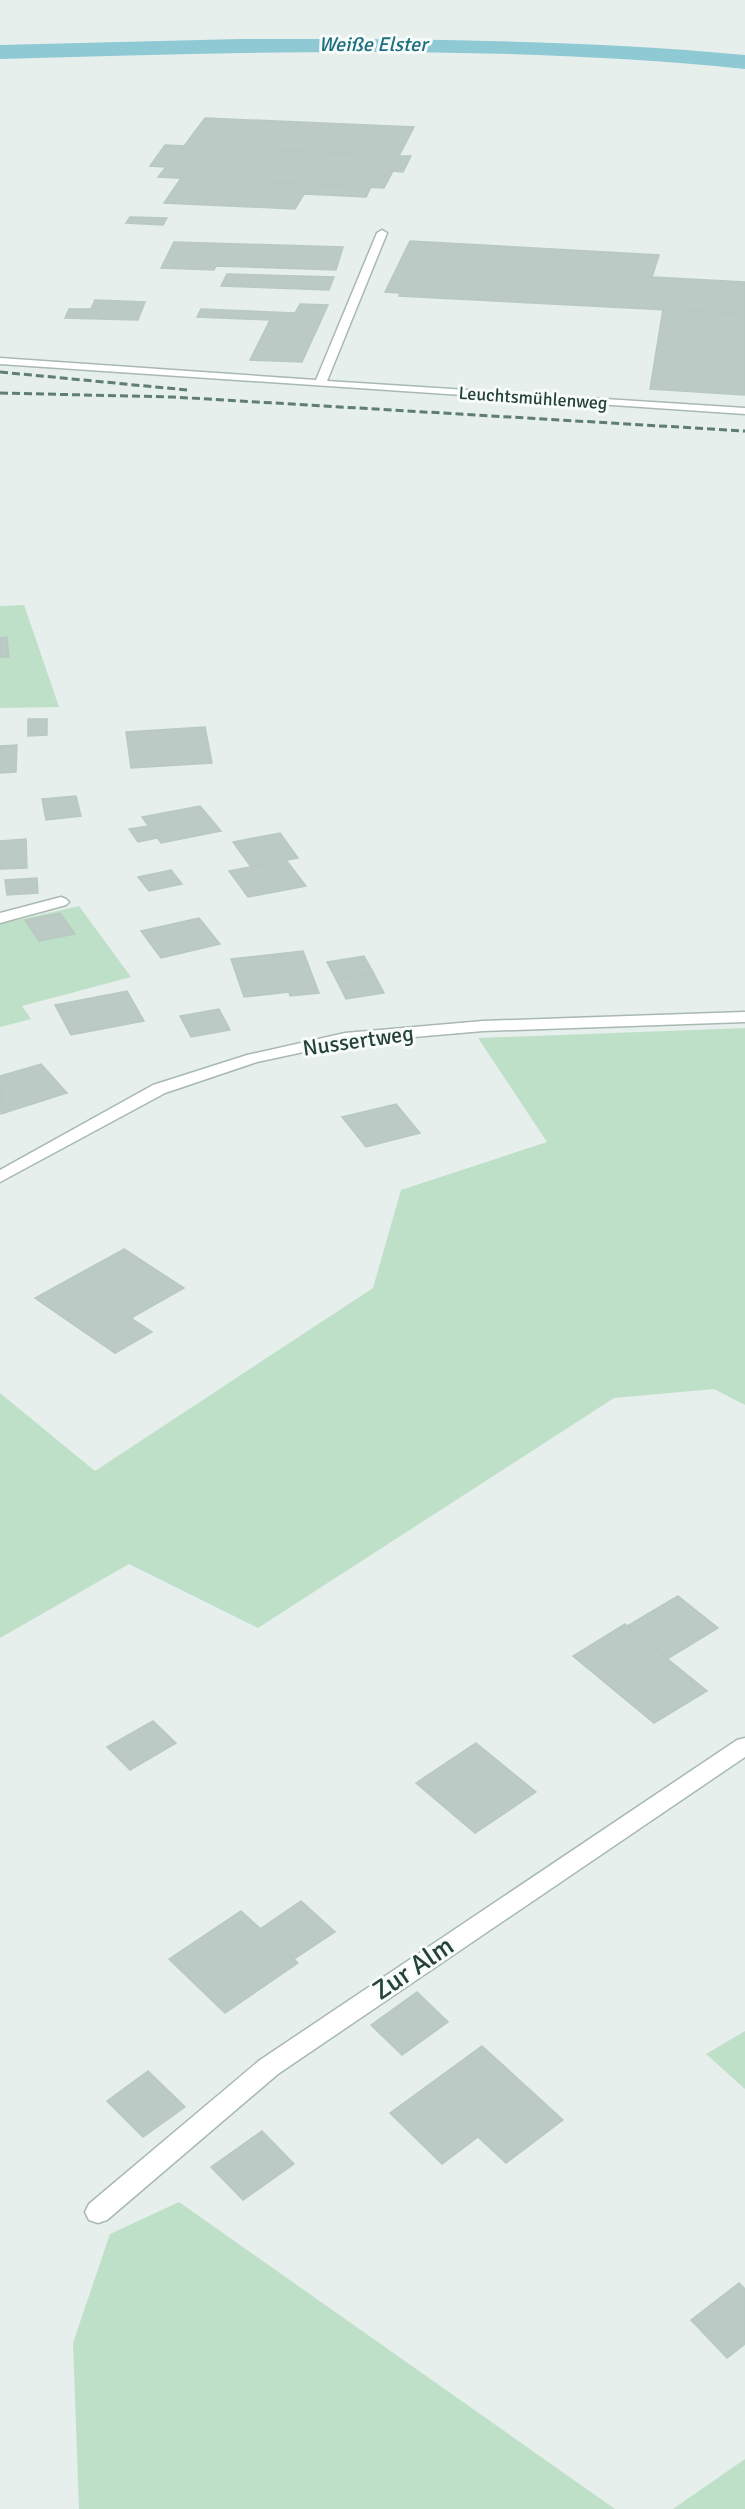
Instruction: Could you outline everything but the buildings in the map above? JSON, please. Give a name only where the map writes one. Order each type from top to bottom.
[{"type":"street","points":[[320,384],[382,233]]},
{"type":"street","name":"Leuchtsmühlenweg","points":[[0,361],[745,411]]},
{"type":"street","points":[[0,918],[62,902]]},
{"type":"street","name":"Nussertweg","points":[[0,1177],[159,1089],[253,1058],[345,1038],[483,1026],[745,1017]]},
{"type":"street","name":"Zur Alm","points":[[98,2212],[268,2067],[462,1934],[745,1746]]},
{"type":"green space","points":[[24,605],[59,707],[0,708],[0,606]]},
{"type":"green space","points":[[79,906],[131,977],[22,1006],[31,1019],[0,1027],[0,924]]},
{"type":"green space","points":[[745,1028],[745,1405],[714,1389],[614,1398],[258,1628],[129,1564],[0,1638],[0,1393],[95,1471],[373,1288],[401,1190],[547,1142],[478,1038]]},
{"type":"green space","points":[[745,2031],[745,2089],[706,2054]]},
{"type":"green space","points":[[179,2202],[615,2509],[79,2509],[73,2343],[110,2234]]},
{"type":"green space","points":[[745,2459],[745,2509],[673,2509]]},
{"type":"water","name":"Weiße Elster","points":[[240,39],[430,40],[619,46],[745,55],[745,69],[652,61],[466,53],[280,52],[0,59],[0,45]]},
{"type":"railway","points":[[0,372],[187,390]]},
{"type":"railway","points":[[0,393],[173,397],[745,431]]}]
